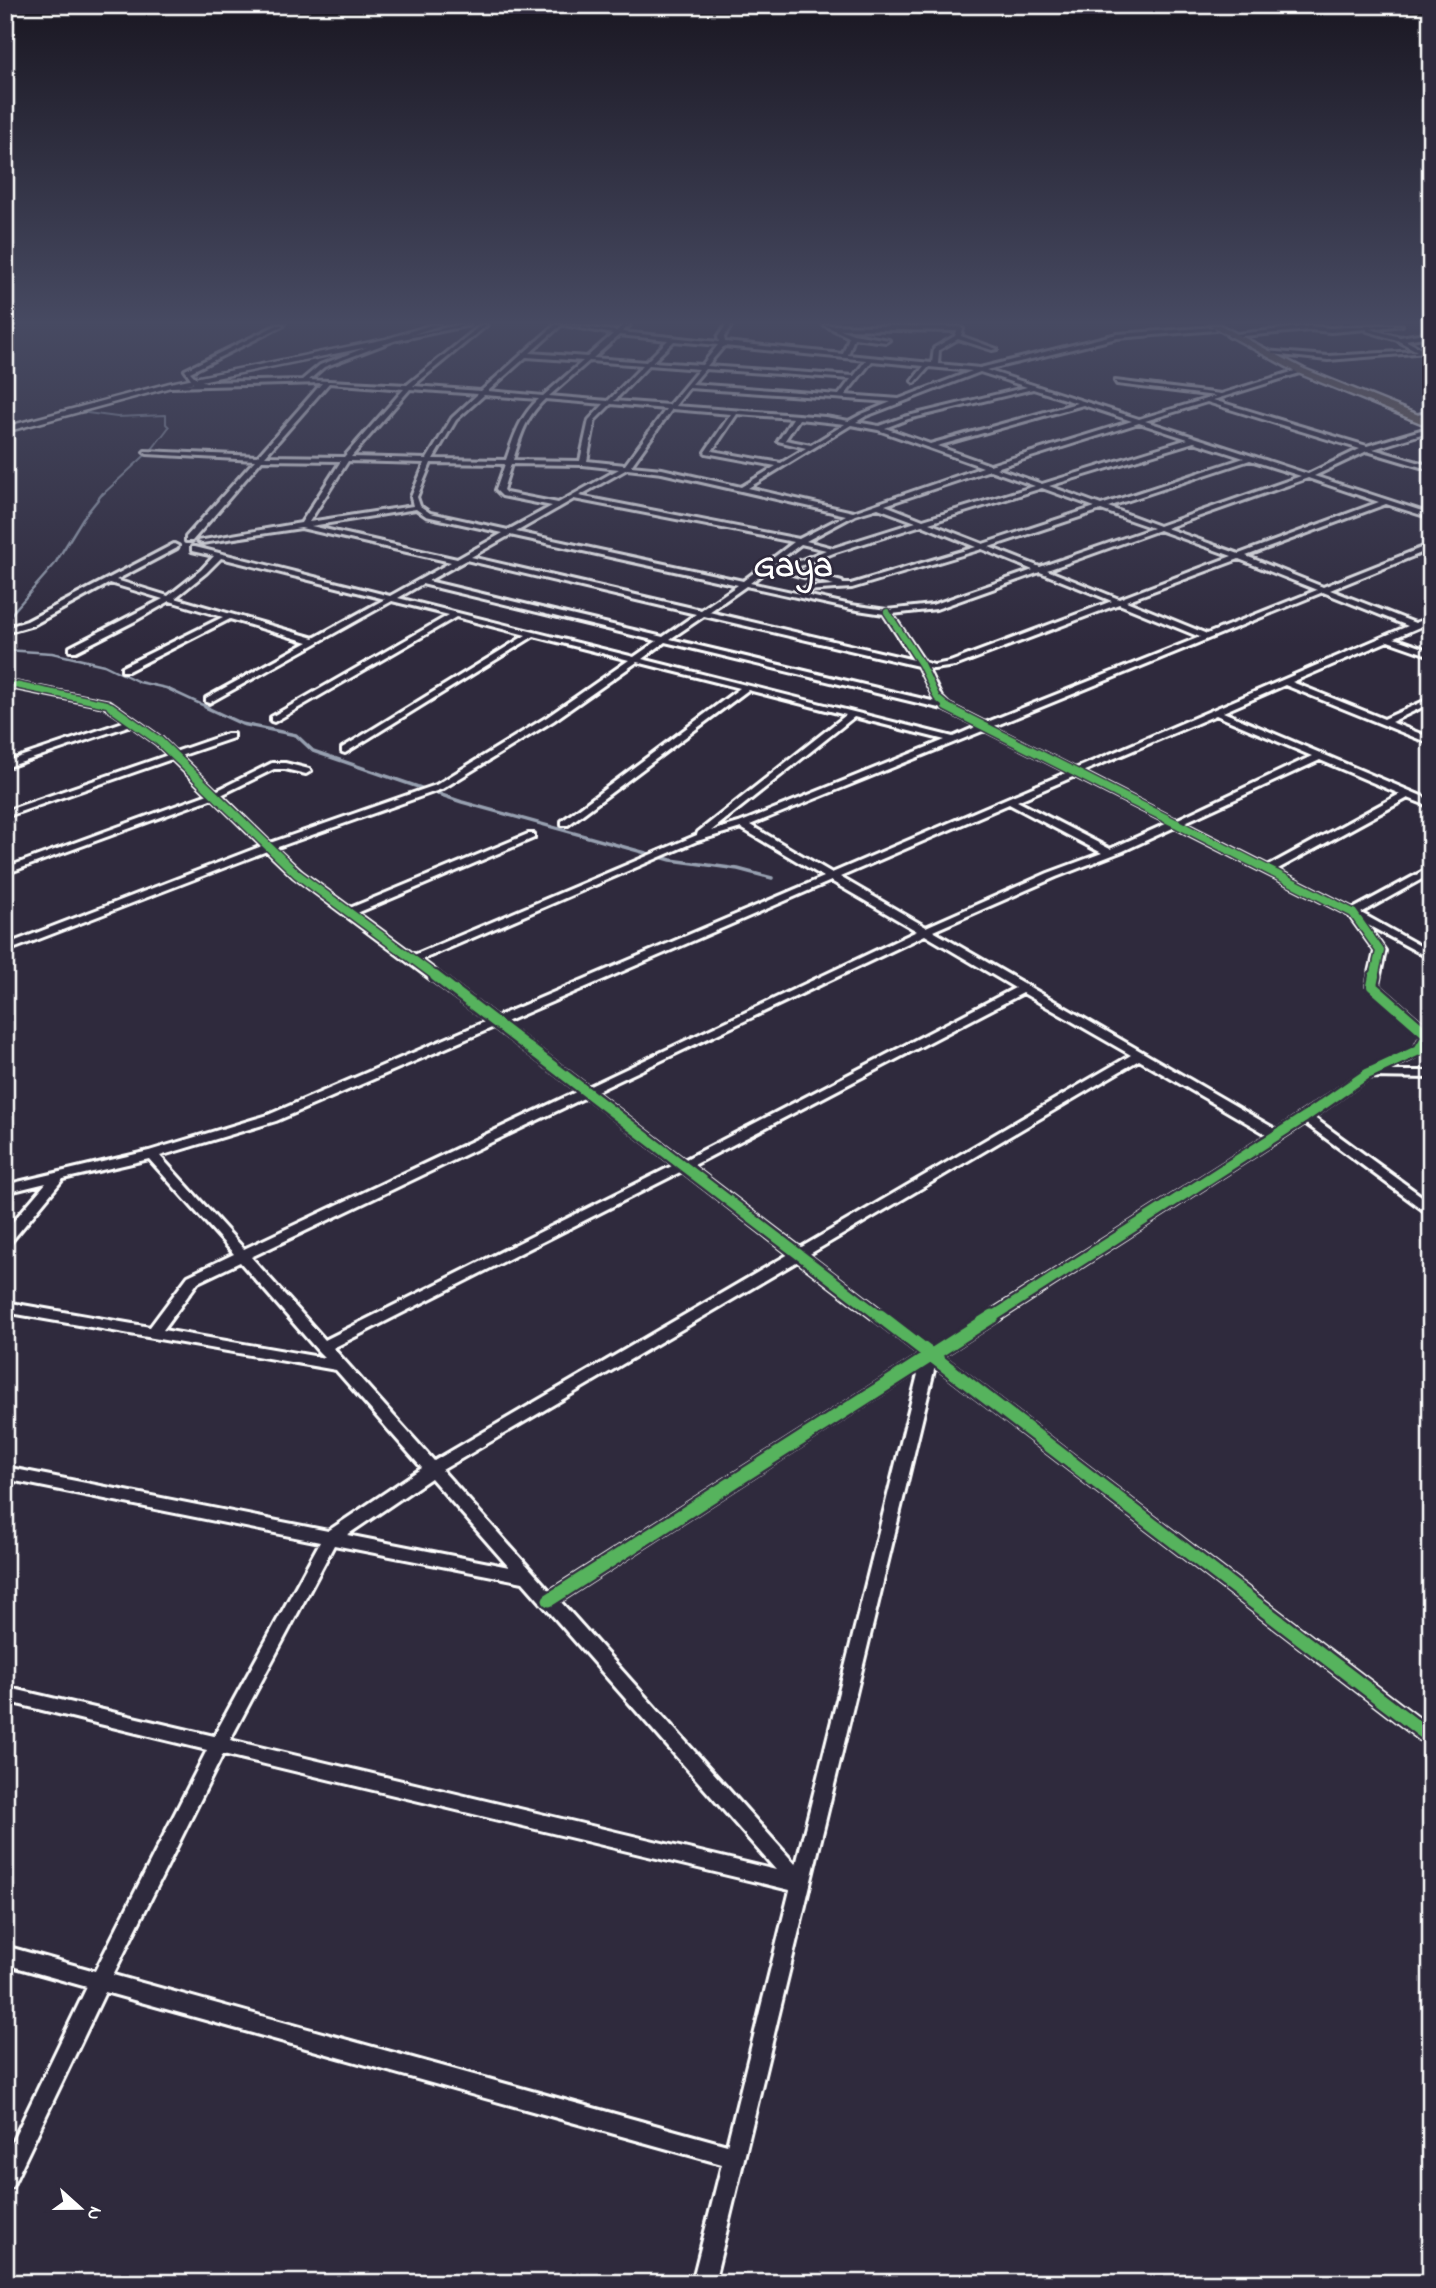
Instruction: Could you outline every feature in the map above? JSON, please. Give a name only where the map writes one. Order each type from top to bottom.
[{"type":"street","points":[[189,539],[282,432]]},
{"type":"street","points":[[303,526],[346,459],[370,432]]},
{"type":"street","points":[[416,507],[414,497],[429,460],[446,432]]},
{"type":"street","points":[[519,432],[499,490],[504,495],[559,505]]},
{"type":"street","points":[[583,463],[590,432]]},
{"type":"street","points":[[209,700],[627,467],[651,432]]},
{"type":"street","points":[[721,432],[708,452],[784,465]]},
{"type":"street","points":[[787,432],[781,441],[813,447]]},
{"type":"street","points":[[744,488],[837,432]]},
{"type":"street","points":[[889,432],[1325,588],[1416,626]]},
{"type":"street","points":[[930,446],[981,432]]},
{"type":"street","points":[[5,949],[271,846],[439,787],[520,739],[744,584],[800,541],[853,514],[878,505],[1108,432]]},
{"type":"street","points":[[1173,432],[1431,516]]},
{"type":"street","points":[[1309,432],[1431,468]]},
{"type":"street","points":[[184,549],[180,541],[189,539],[202,541],[416,507],[428,515],[744,584],[887,612],[933,607],[1311,475],[1365,449],[1417,432]]},
{"type":"street","points":[[800,564],[833,550],[1196,439]]},
{"type":"street","points":[[148,452],[259,458],[583,463],[662,471],[853,514]]},
{"type":"street","points":[[807,589],[852,586],[982,547],[1252,457]]},
{"type":"street","points":[[572,497],[800,541],[833,550]]},
{"type":"street","points":[[303,526],[704,612],[934,667],[952,664],[1387,501]]},
{"type":"street","points":[[878,505],[1206,636]]},
{"type":"street","points":[[5,631],[30,623],[110,581],[184,549],[202,546],[202,541]]},
{"type":"street","points":[[800,541],[802,573],[807,589],[818,599]]},
{"type":"street","points":[[412,959],[694,839],[741,825],[1431,546]]},
{"type":"street","points":[[184,549],[219,555],[453,616],[952,739]]},
{"type":"street","points":[[73,649],[170,600],[203,575],[219,555]]},
{"type":"street","points":[[768,565],[835,584],[852,586]]},
{"type":"street","points":[[110,581],[314,640]]},
{"type":"street","points":[[422,582],[946,707],[1353,913],[1431,957]]},
{"type":"street","points":[[887,612],[922,664],[937,698],[946,707]]},
{"type":"street","points":[[274,719],[453,616]]},
{"type":"street","points":[[125,669],[228,617]]},
{"type":"street","points":[[5,1189],[152,1154],[272,1118],[1431,619]]},
{"type":"street","points":[[345,750],[531,635]]},
{"type":"street","points":[[1388,638],[1431,654]]},
{"type":"street","points":[[1285,682],[1431,741]]},
{"type":"street","points":[[5,683],[107,704],[133,722],[175,756],[256,837],[271,846],[298,874],[1431,1738]]},
{"type":"street","points":[[565,823],[745,689]]},
{"type":"street","points":[[1384,722],[1431,700]]},
{"type":"street","points":[[1216,712],[1431,804]]},
{"type":"street","points":[[694,839],[851,715]]},
{"type":"street","points":[[5,765],[133,722]]},
{"type":"street","points":[[5,814],[230,736]]},
{"type":"street","points":[[153,1333],[193,1279],[925,931],[1052,875],[1110,853],[1320,756]]},
{"type":"street","points":[[5,871],[214,795],[272,766],[306,771]]},
{"type":"street","points":[[1268,870],[1408,794]]},
{"type":"street","points":[[1010,800],[1110,853]]},
{"type":"street","points":[[741,825],[1277,1135]]},
{"type":"street","points":[[350,912],[531,836]]},
{"type":"street","points":[[1353,913],[1431,870]]},
{"type":"street","points":[[549,1600],[1277,1135],[1367,1074],[1419,1050],[1428,1035],[1413,1019],[1389,1005],[1372,986],[1380,951],[1353,913]]},
{"type":"street","points":[[323,1347],[683,1166],[1022,989]]},
{"type":"street","points":[[5,2180],[100,1981],[218,1745],[330,1538],[432,1469],[1139,1055]]},
{"type":"street","points":[[1367,1074],[1431,1075]]},
{"type":"street","points":[[1304,1117],[1431,1209]]},
{"type":"street","points":[[152,1154],[801,1884]]},
{"type":"street","points":[[5,1240],[58,1177]]},
{"type":"street","points":[[5,1307],[341,1366]]},
{"type":"street","points":[[703,2283],[930,1356]]},
{"type":"street","points":[[5,1473],[528,1577]]},
{"type":"street","points":[[5,1694],[801,1884]]},
{"type":"street","points":[[5,1955],[734,2157]]},
{"type":"waterway","points":[[102,495],[153,448],[165,432]]},
{"type":"waterway","points":[[5,621],[54,565],[83,518],[103,493]]},
{"type":"waterway","points":[[5,650],[52,653],[104,665],[139,682],[166,688],[209,708]]},
{"type":"waterway","points":[[205,707],[242,724],[296,735],[313,751],[462,802],[671,860],[738,869],[772,878]]},
{"type":"cycle path","points":[[549,1600],[1305,1117],[1367,1074],[1419,1050],[1428,1035],[1372,986],[1380,951],[1353,913],[946,707],[937,698],[921,664],[887,612]]},
{"type":"cycle path","points":[[5,683],[107,704],[159,741],[297,874],[413,959],[1431,1738]]},
{"type":"district","name":"Gaya","points":[[793,564]]}]
